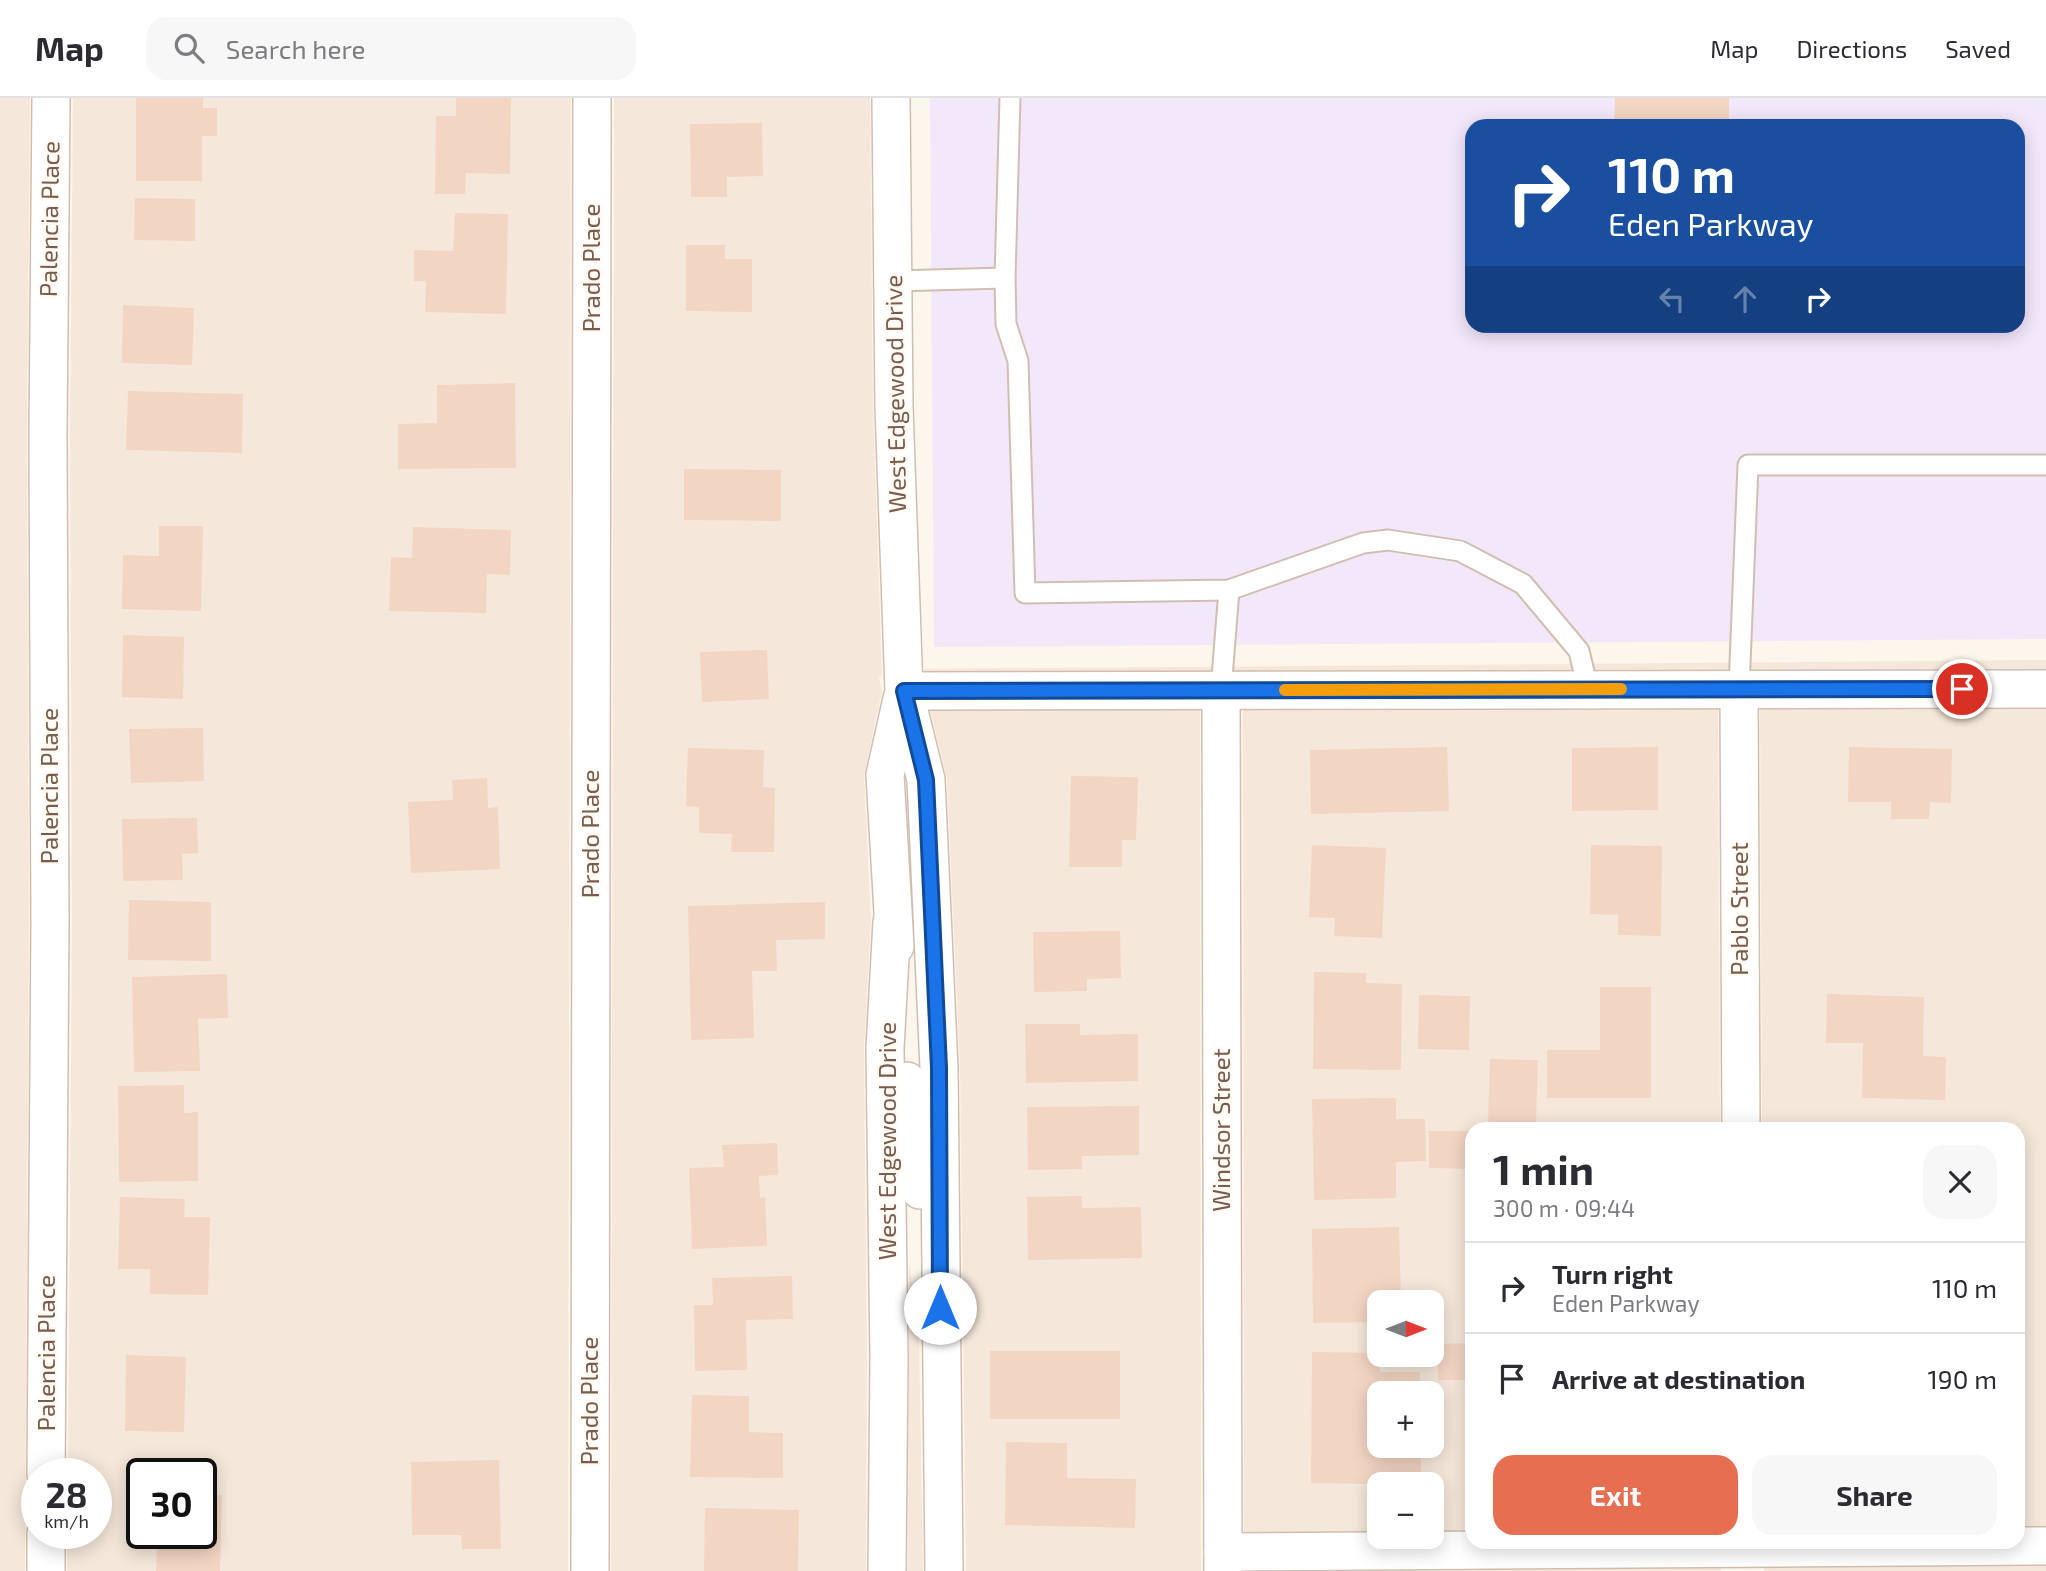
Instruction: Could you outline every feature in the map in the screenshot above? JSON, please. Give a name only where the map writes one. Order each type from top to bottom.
[{"type":"street","name":"Palencia Place","points":[[46,1458],[51,98]]},
{"type":"street","name":"Prado Place","points":[[590,1571],[593,98]]},
{"type":"street","name":"West Edgewood Drive","points":[[891,98],[894,407],[904,691],[926,780],[939,1068],[944,1571]]},
{"type":"street","name":"Pablo Street","points":[[1739,689],[1741,1122]]},
{"type":"street","points":[[904,691],[2046,689]]},
{"type":"street","name":"Windsor Street","points":[[1221,690],[1223,1562]]},
{"type":"street","name":"West Edgewood Drive","points":[[904,691],[885,775],[892,922],[909,1114],[941,1334]]},
{"type":"street","name":"West Edgewood Drive","points":[[887,1571],[889,1359],[885,1048],[892,922]]},
{"type":"street","points":[[2025,1547],[2046,1546]]},
{"type":"street","points":[[46,1549],[46,1571]]},
{"type":"street","points":[[1223,1562],[1932,1549]]},
{"type":"lane","points":[[1010,98],[1006,324],[1018,361],[1025,593],[1229,590],[1363,543],[1388,540],[1460,551],[1523,584],[1579,651],[1588,689]]},
{"type":"lane","points":[[894,281],[1005,278]]},
{"type":"lane","points":[[1739,689],[1748,465],[2046,465]]},
{"type":"lane","points":[[1221,690],[1229,590]]},
{"type":"shaded area","points":[[0,98],[30,98],[26,1458],[21,1458],[21,1549],[25,1549],[25,1571],[0,1571]]},
{"type":"shaded area","points":[[73,98],[571,98],[568,1571],[67,1571],[67,1549],[112,1549],[112,1458],[68,1458],[72,923],[70,435]]},
{"type":"shaded area","points":[[614,98],[870,98],[873,407],[882,676],[879,677],[882,691],[864,776],[871,922],[864,1047],[866,1571],[611,1571]]},
{"type":"shaded area","points":[[930,98],[2046,98],[2046,639],[934,647]]},
{"type":"shaded area","points":[[2046,660],[2046,670],[925,672],[925,669]]},
{"type":"shaded area","points":[[1718,708],[1720,1122],[1465,1122],[1465,1532],[1444,1532],[1444,1472],[1367,1472],[1367,1532],[1244,1534],[1243,709]]},
{"type":"shaded area","points":[[1760,708],[2046,708],[2046,1528],[2025,1528],[2025,1122],[1762,1122]]},
{"type":"shaded area","points":[[1200,709],[1201,1571],[966,1571],[960,1066],[947,779],[930,710]]},
{"type":"shaded area","points":[[909,1262],[919,1336],[923,1571],[908,1571]]},
{"type":"shaded area","points":[[2046,1566],[2046,1571],[1764,1571],[1764,1568]]},
{"type":"shaded area","points":[[1721,1568],[1721,1571],[1300,1571]]},
{"type":"building","points":[[136,98],[203,98],[203,108],[217,108],[217,136],[202,136],[202,181],[136,181]]},
{"type":"building","points":[[456,98],[511,98],[510,174],[466,173],[465,194],[435,194],[436,116],[456,116]]},
{"type":"building","points":[[1615,98],[1729,98],[1729,119],[1614,119]]},
{"type":"building","points":[[762,123],[763,176],[727,177],[727,197],[691,197],[690,124]]},
{"type":"building","points":[[135,198],[195,199],[195,241],[134,240]]},
{"type":"building","points":[[455,213],[508,214],[506,314],[425,312],[426,281],[414,281],[414,250],[453,251]]},
{"type":"building","points":[[686,245],[725,245],[725,259],[752,259],[752,312],[686,311]]},
{"type":"building","points":[[123,305],[194,308],[192,365],[122,363]]},
{"type":"building","points":[[515,383],[516,468],[398,469],[398,424],[437,423],[437,385]]},
{"type":"building","points":[[128,391],[243,394],[242,453],[126,450]]},
{"type":"building","points":[[684,469],[781,470],[781,521],[684,520]]},
{"type":"building","points":[[159,526],[203,526],[201,611],[122,609],[123,555],[159,556]]},
{"type":"building","points":[[413,527],[511,530],[510,575],[487,574],[486,613],[389,611],[391,557],[412,558]]},
{"type":"building","points":[[123,635],[184,637],[183,699],[122,697]]},
{"type":"building","points":[[767,650],[769,699],[702,702],[700,652]]},
{"type":"building","points":[[203,728],[204,781],[131,783],[129,729]]},
{"type":"building","points":[[1447,747],[1449,811],[1311,814],[1310,750]]},
{"type":"building","points":[[1658,747],[1658,810],[1572,811],[1572,748]]},
{"type":"building","points":[[1849,747],[1952,749],[1951,803],[1930,802],[1929,819],[1891,819],[1891,802],[1848,802]]},
{"type":"building","points":[[688,748],[764,750],[763,787],[775,788],[774,852],[731,852],[732,834],[699,833],[699,807],[686,806]]},
{"type":"building","points":[[1071,776],[1138,777],[1136,840],[1122,840],[1122,867],[1069,867]]},
{"type":"building","points":[[487,778],[488,808],[498,807],[500,869],[411,873],[408,802],[453,800],[452,780]]},
{"type":"building","points":[[197,818],[198,853],[182,854],[183,880],[123,881],[122,819]]},
{"type":"building","points":[[1312,845],[1386,848],[1382,938],[1334,936],[1335,918],[1309,917]]},
{"type":"building","points":[[1591,845],[1662,846],[1661,936],[1618,935],[1618,915],[1590,914]]},
{"type":"building","points":[[129,900],[211,902],[211,961],[128,960]]},
{"type":"building","points":[[825,902],[825,939],[776,940],[777,971],[752,971],[754,1038],[691,1040],[688,906]]},
{"type":"building","points":[[1120,931],[1121,978],[1087,979],[1087,991],[1034,992],[1033,932]]},
{"type":"building","points":[[1314,972],[1366,973],[1366,983],[1402,984],[1401,1070],[1313,1069]]},
{"type":"building","points":[[227,974],[228,1018],[198,1019],[200,1071],[134,1072],[132,977]]},
{"type":"building","points":[[1600,987],[1651,987],[1651,1098],[1547,1098],[1547,1050],[1600,1050]]},
{"type":"building","points":[[1827,994],[1924,997],[1923,1056],[1946,1057],[1945,1100],[1862,1098],[1863,1043],[1826,1043]]},
{"type":"building","points":[[1419,995],[1470,996],[1469,1050],[1418,1049]]},
{"type":"building","points":[[1025,1024],[1080,1024],[1080,1035],[1138,1034],[1138,1081],[1026,1083]]},
{"type":"building","points":[[1490,1059],[1538,1060],[1536,1122],[1488,1122]]},
{"type":"building","points":[[184,1085],[184,1113],[198,1112],[198,1181],[119,1182],[118,1086]]},
{"type":"building","points":[[1396,1098],[1396,1119],[1425,1119],[1426,1161],[1396,1162],[1396,1198],[1314,1200],[1312,1099]]},
{"type":"building","points":[[1139,1106],[1139,1155],[1082,1156],[1082,1169],[1028,1170],[1027,1107]]},
{"type":"building","points":[[1429,1131],[1465,1131],[1465,1169],[1429,1168]]},
{"type":"building","points":[[777,1143],[778,1175],[759,1176],[760,1198],[765,1197],[767,1246],[692,1249],[689,1168],[724,1167],[722,1145]]},
{"type":"building","points":[[1082,1196],[1082,1208],[1141,1207],[1142,1258],[1028,1260],[1027,1197]]},
{"type":"building","points":[[120,1197],[185,1199],[184,1217],[210,1217],[208,1295],[150,1294],[150,1269],[118,1269]]},
{"type":"building","points":[[1399,1227],[1401,1290],[1367,1290],[1367,1322],[1313,1323],[1312,1229]]},
{"type":"building","points":[[792,1276],[793,1319],[746,1320],[747,1370],[695,1371],[694,1305],[713,1305],[712,1278]]},
{"type":"building","points":[[1465,1343],[1465,1380],[1438,1380],[1438,1367],[1444,1367],[1444,1344]]},
{"type":"building","points":[[990,1351],[1120,1351],[1120,1419],[990,1419]]},
{"type":"building","points":[[1312,1352],[1367,1353],[1367,1367],[1380,1367],[1380,1372],[1420,1372],[1420,1381],[1367,1381],[1367,1458],[1421,1458],[1421,1472],[1367,1472],[1367,1484],[1311,1483]]},
{"type":"building","points":[[126,1355],[186,1357],[184,1432],[125,1431]]},
{"type":"building","points":[[692,1395],[749,1396],[749,1432],[783,1433],[783,1478],[690,1477]]},
{"type":"building","points":[[1006,1442],[1067,1443],[1067,1478],[1136,1479],[1135,1528],[1005,1525]]},
{"type":"building","points":[[499,1460],[501,1549],[462,1549],[461,1535],[412,1535],[411,1462]]},
{"type":"building","points":[[217,1495],[222,1495],[220,1571],[156,1571],[157,1549],[217,1549]]},
{"type":"building","points":[[705,1508],[799,1510],[798,1571],[704,1571]]},
{"type":"slow traffic","points":[[1285,690],[1621,689]]},
{"type":"route","points":[[940,1308],[939,1068],[926,780],[904,691],[1962,689]]}]
